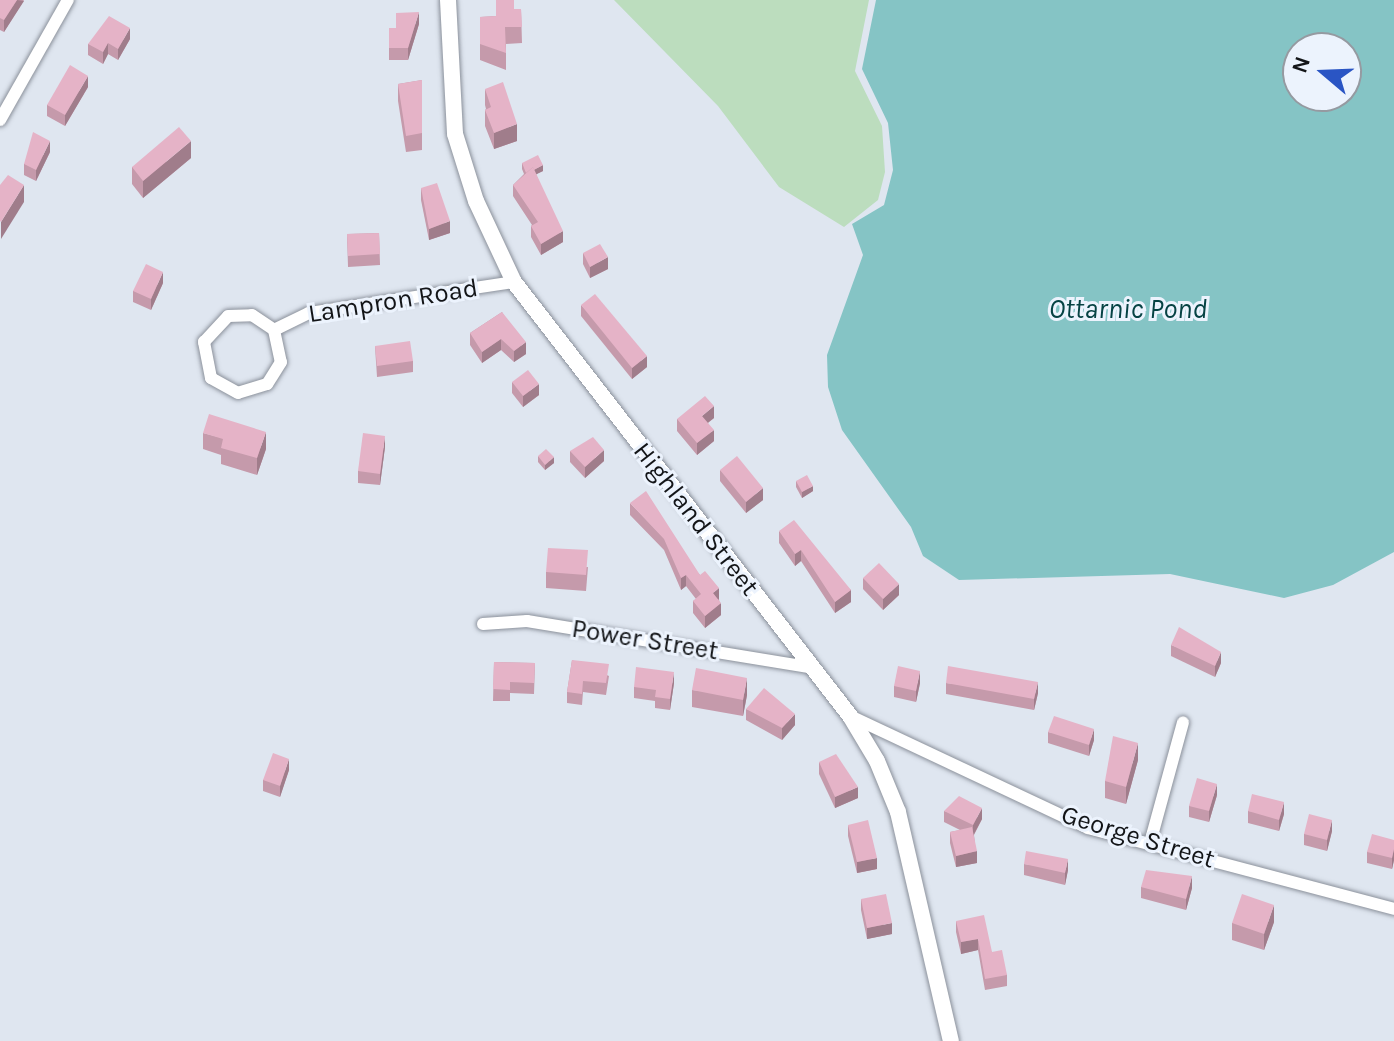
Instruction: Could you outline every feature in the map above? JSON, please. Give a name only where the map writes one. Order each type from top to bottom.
[{"type":"street","points":[[0,120],[68,0]]},
{"type":"street","name":"Highland Street","points":[[448,0],[455,134],[476,201],[514,282],[807,667],[850,716],[898,812],[951,1041]]},
{"type":"street","name":"Lampron Road","points":[[274,330],[309,313],[514,282]]},
{"type":"street","name":"Lampron Road","points":[[247,313],[274,330],[281,362],[267,384],[238,393],[211,378],[202,349],[217,322],[247,313]]},
{"type":"street","name":"Power Street","points":[[483,624],[527,621],[807,667]]},
{"type":"street","name":"George Street","points":[[850,716],[1088,828],[1394,909]]},
{"type":"street","points":[[1150,843],[1183,722]]},
{"type":"shaded area","points":[[614,0],[869,0],[855,71],[882,126],[885,172],[878,200],[844,227],[779,187],[718,106]]},
{"type":"water","name":"Ottarnic Pond","points":[[876,0],[1394,0],[1394,552],[1333,585],[1284,598],[1170,574],[959,580],[923,556],[911,527],[842,430],[828,387],[827,355],[863,255],[852,224],[884,205],[893,170],[888,123],[862,69]]},
{"type":"building","points":[[0,0],[17,0],[4,20],[0,18]]},
{"type":"building","points":[[496,0],[514,0],[514,9],[521,9],[522,27],[505,27],[506,53],[480,44],[480,17],[496,16]]},
{"type":"building","points":[[419,12],[408,48],[389,48],[389,28],[396,28],[396,13]]},
{"type":"building","points":[[109,16],[130,28],[118,49],[108,43],[103,52],[88,44]]},
{"type":"building","points":[[70,65],[88,76],[65,115],[47,105]]},
{"type":"building","points":[[422,80],[422,133],[406,136],[398,84]]},
{"type":"building","points":[[503,82],[517,124],[494,133],[485,110],[491,107],[485,89]]},
{"type":"building","points":[[179,127],[191,141],[143,181],[132,167]]},
{"type":"building","points":[[33,132],[50,141],[36,170],[24,164]]},
{"type":"building","points":[[538,155],[543,165],[534,170],[533,167],[526,173],[522,163]]},
{"type":"building","points":[[533,167],[563,231],[541,244],[531,226],[538,222],[513,185]]},
{"type":"building","points":[[8,175],[24,185],[1,222],[0,185]]},
{"type":"building","points":[[437,183],[450,221],[429,229],[421,188]]},
{"type":"building","points":[[379,233],[380,254],[348,256],[347,234]]},
{"type":"building","points":[[600,244],[608,257],[590,267],[583,253]]},
{"type":"building","points":[[146,264],[163,272],[151,299],[133,291]]},
{"type":"building","points":[[595,294],[647,356],[632,368],[581,305]]},
{"type":"building","points":[[502,312],[526,342],[514,351],[501,339],[482,352],[470,333]]},
{"type":"building","points":[[410,341],[413,361],[377,366],[375,346]]},
{"type":"building","points":[[528,370],[539,384],[523,396],[512,382]]},
{"type":"building","points":[[705,396],[714,406],[702,416],[714,430],[697,443],[677,419]]},
{"type":"building","points":[[209,414],[266,432],[257,458],[221,448],[223,439],[203,433]]},
{"type":"building","points":[[363,433],[385,436],[380,474],[358,471]]},
{"type":"building","points":[[593,437],[604,450],[585,467],[570,451]]},
{"type":"building","points":[[546,449],[554,457],[545,465],[538,456]]},
{"type":"building","points":[[737,456],[763,488],[746,502],[720,470]]},
{"type":"building","points":[[807,475],[813,486],[802,492],[796,481]]},
{"type":"building","points":[[646,491],[700,575],[705,571],[719,588],[713,593],[721,603],[705,616],[693,601],[701,594],[686,575],[681,578],[664,539],[630,503]]},
{"type":"building","points":[[794,520],[851,590],[835,602],[801,550],[795,554],[779,531]]},
{"type":"building","points":[[548,548],[588,550],[586,575],[546,572]]},
{"type":"building","points":[[879,563],[899,584],[883,599],[863,578]]},
{"type":"building","points":[[1179,627],[1221,652],[1215,666],[1171,645]]},
{"type":"building","points":[[572,660],[609,664],[606,683],[583,681],[582,694],[567,692]]},
{"type":"building","points":[[494,662],[535,663],[534,683],[510,682],[510,690],[493,689]]},
{"type":"building","points":[[898,666],[920,671],[916,691],[894,686]]},
{"type":"building","points":[[948,666],[1038,682],[1034,699],[946,683]]},
{"type":"building","points":[[636,667],[674,672],[670,699],[655,697],[656,690],[634,687]]},
{"type":"building","points":[[696,668],[747,678],[743,700],[692,690]]},
{"type":"building","points":[[764,688],[795,714],[782,728],[746,709]]},
{"type":"building","points":[[1054,716],[1094,729],[1089,745],[1048,732]]},
{"type":"building","points":[[1113,736],[1138,743],[1126,787],[1105,781]]},
{"type":"building","points":[[273,753],[289,759],[280,786],[263,780]]},
{"type":"building","points":[[836,754],[858,787],[835,797],[819,762]]},
{"type":"building","points":[[1197,778],[1217,784],[1209,811],[1189,806]]},
{"type":"building","points":[[1252,794],[1284,802],[1279,820],[1248,811]]},
{"type":"building","points":[[959,796],[982,808],[973,825],[944,811]]},
{"type":"building","points":[[1309,814],[1332,820],[1327,840],[1304,834]]},
{"type":"building","points":[[868,820],[877,858],[857,862],[848,825]]},
{"type":"building","points":[[972,827],[977,851],[956,856],[950,832]]},
{"type":"building","points":[[1372,834],[1394,840],[1392,858],[1367,852]]},
{"type":"building","points":[[1026,851],[1068,859],[1065,873],[1024,864]]},
{"type":"building","points":[[1146,870],[1192,876],[1186,899],[1141,887]]},
{"type":"building","points":[[886,894],[892,923],[867,928],[861,899]]},
{"type":"building","points":[[1242,894],[1274,905],[1264,934],[1232,923]]},
{"type":"building","points":[[984,915],[992,952],[1002,950],[1007,975],[985,979],[978,939],[961,942],[956,921]]}]
